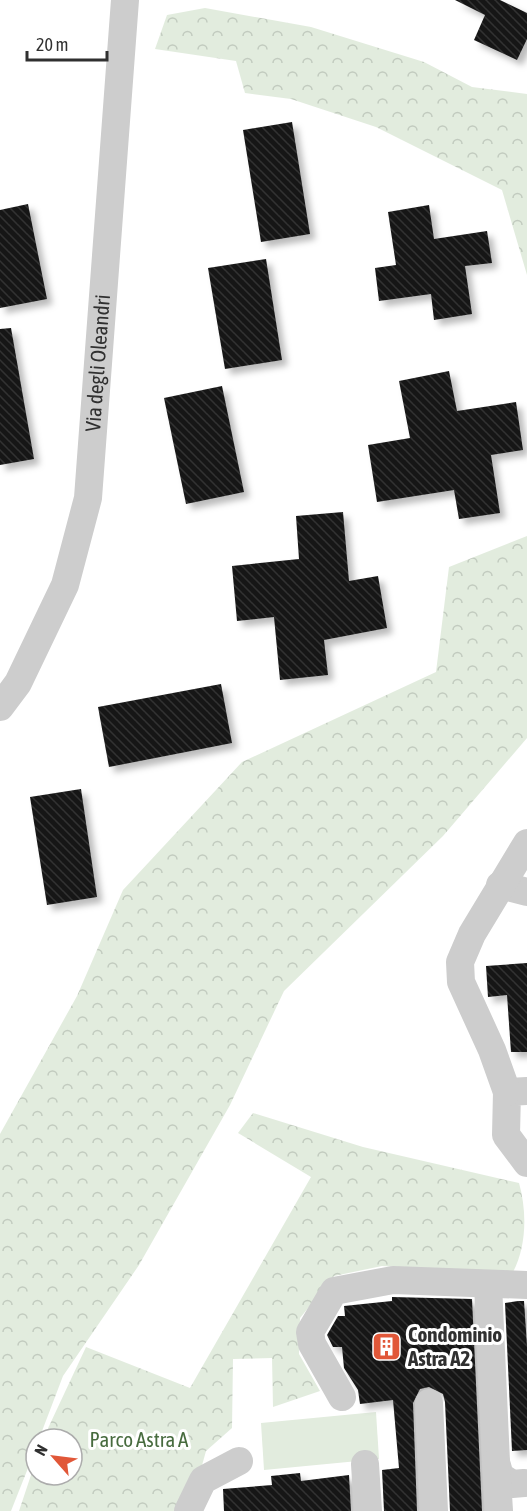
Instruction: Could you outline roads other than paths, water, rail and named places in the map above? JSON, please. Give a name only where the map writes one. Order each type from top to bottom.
[{"type":"street","name":"Via degli Oleandri","points":[[0,707],[18,683],[65,585],[88,498],[125,0]]},
{"type":"street","points":[[527,843],[514,888],[460,962],[461,982],[492,1050],[517,1092],[506,1135],[527,1163]]},
{"type":"street","points":[[342,1397],[312,1344],[310,1332],[334,1292],[393,1280],[527,1285]]},
{"type":"street","points":[[488,1284],[499,1511]]},
{"type":"street","points":[[429,1403],[434,1511]]},
{"type":"street","points":[[188,1511],[203,1480],[239,1461]]},
{"type":"street","points":[[495,1462],[500,1476],[512,1484],[526,1481]]},
{"type":"street","points":[[365,1464],[368,1511]]},
{"type":"street","points":[[509,1511],[526,1481]]},
{"type":"place","name":"Condominio Astra A2","points":[[387,1347]]},
{"type":"park label","name":"Parco Astra A","points":[[139,1440]]}]
